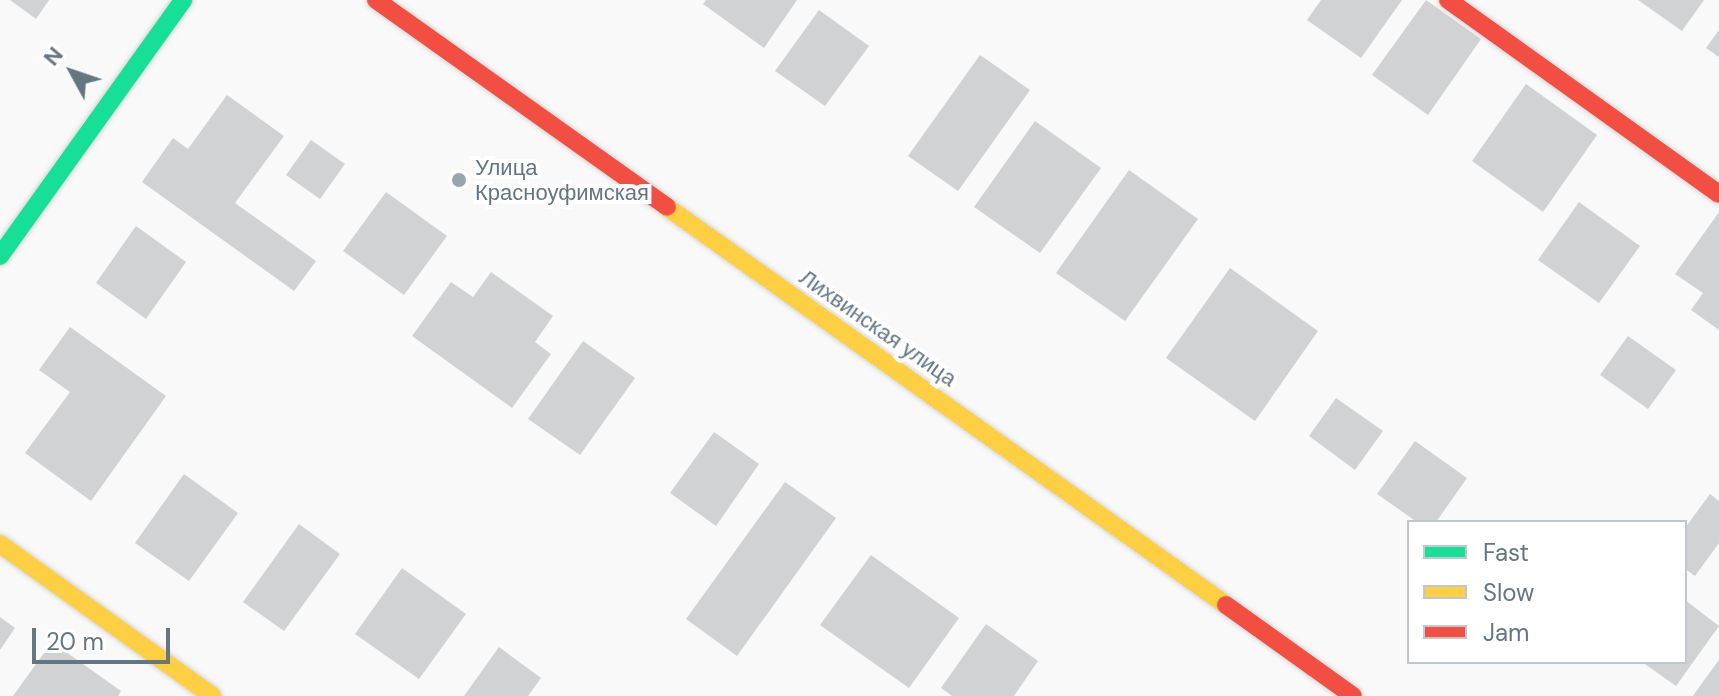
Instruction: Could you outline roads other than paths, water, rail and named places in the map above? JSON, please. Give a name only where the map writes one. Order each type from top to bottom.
[{"type":"main road","points":[[0,256],[183,0]]},
{"type":"main road","name":"Лихвинская улица","points":[[376,0],[1353,696]]},
{"type":"main road","points":[[1448,0],[1719,194]]},
{"type":"main road","points":[[0,544],[212,696]]},
{"type":"place","name":"Улица Красноуфимская","points":[[459,180]]}]
